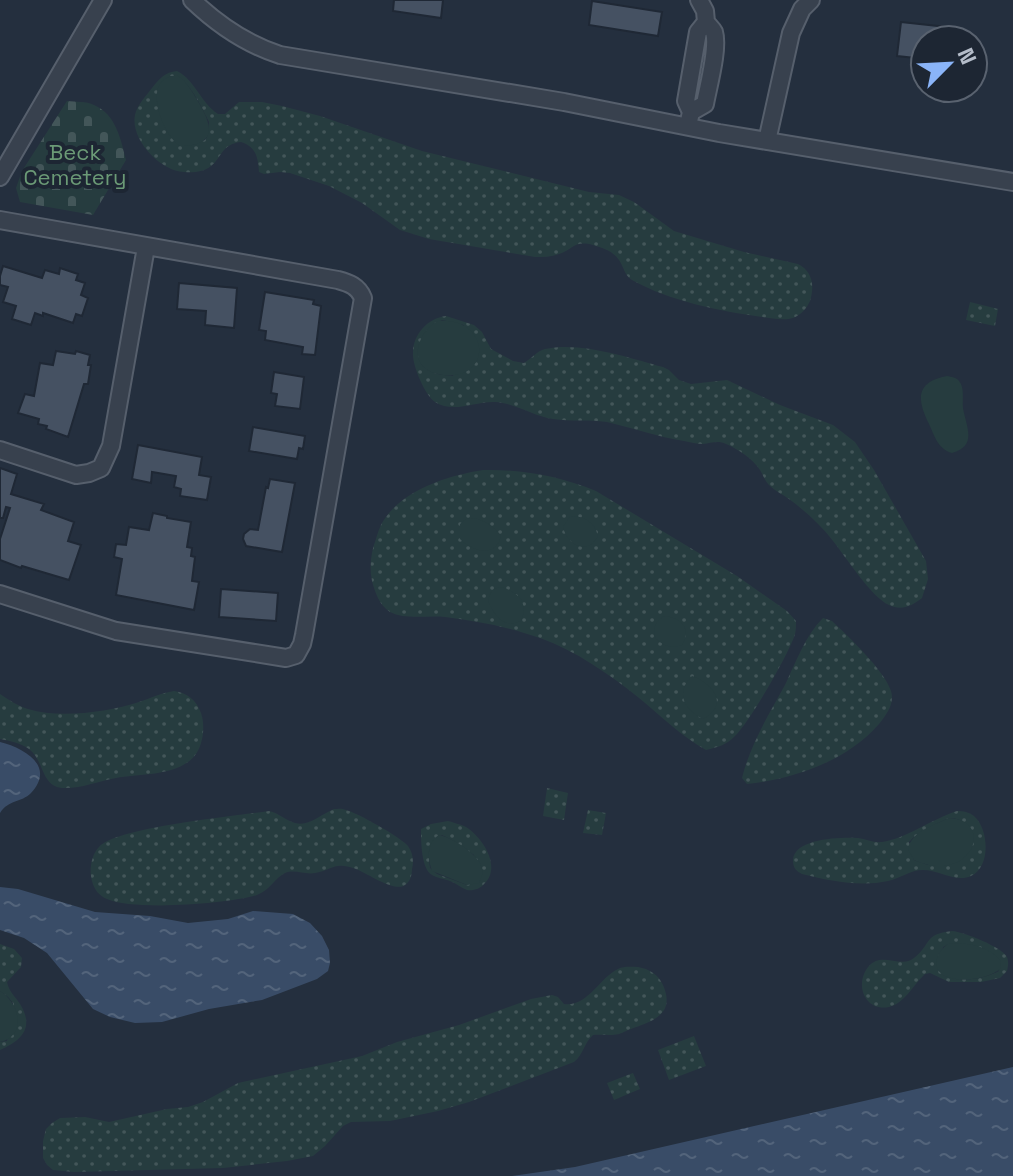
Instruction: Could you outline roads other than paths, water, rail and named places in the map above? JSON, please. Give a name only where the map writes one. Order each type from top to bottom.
[{"type":"street","points":[[0,177],[103,0]]},
{"type":"street","points":[[192,0],[238,37],[280,55],[564,102],[690,119],[767,141],[1013,182]]},
{"type":"street","points":[[690,119],[705,104],[715,51],[714,32],[706,22],[699,0]]},
{"type":"street","points":[[767,141],[791,33],[802,9],[811,0]]},
{"type":"street","points":[[0,220],[338,280],[351,284],[361,293],[363,305],[302,644],[296,655],[286,658],[116,631],[0,594]]},
{"type":"street","points":[[0,450],[76,475],[101,468],[111,446],[146,247]]},
{"type":"water","points":[[0,742],[27,754],[39,767],[40,774],[31,793],[7,805],[0,813]]},
{"type":"water","points":[[0,887],[18,889],[95,912],[150,916],[188,923],[228,919],[253,911],[293,914],[310,923],[322,936],[329,950],[330,963],[328,971],[317,979],[262,1000],[209,1009],[162,1022],[135,1023],[93,1009],[47,953],[24,938],[0,930]]},
{"type":"water","points":[[1013,1067],[1013,1176],[512,1176],[575,1167]]},
{"type":"park label","name":"Beck Cemetery","points":[[75,164]]}]
